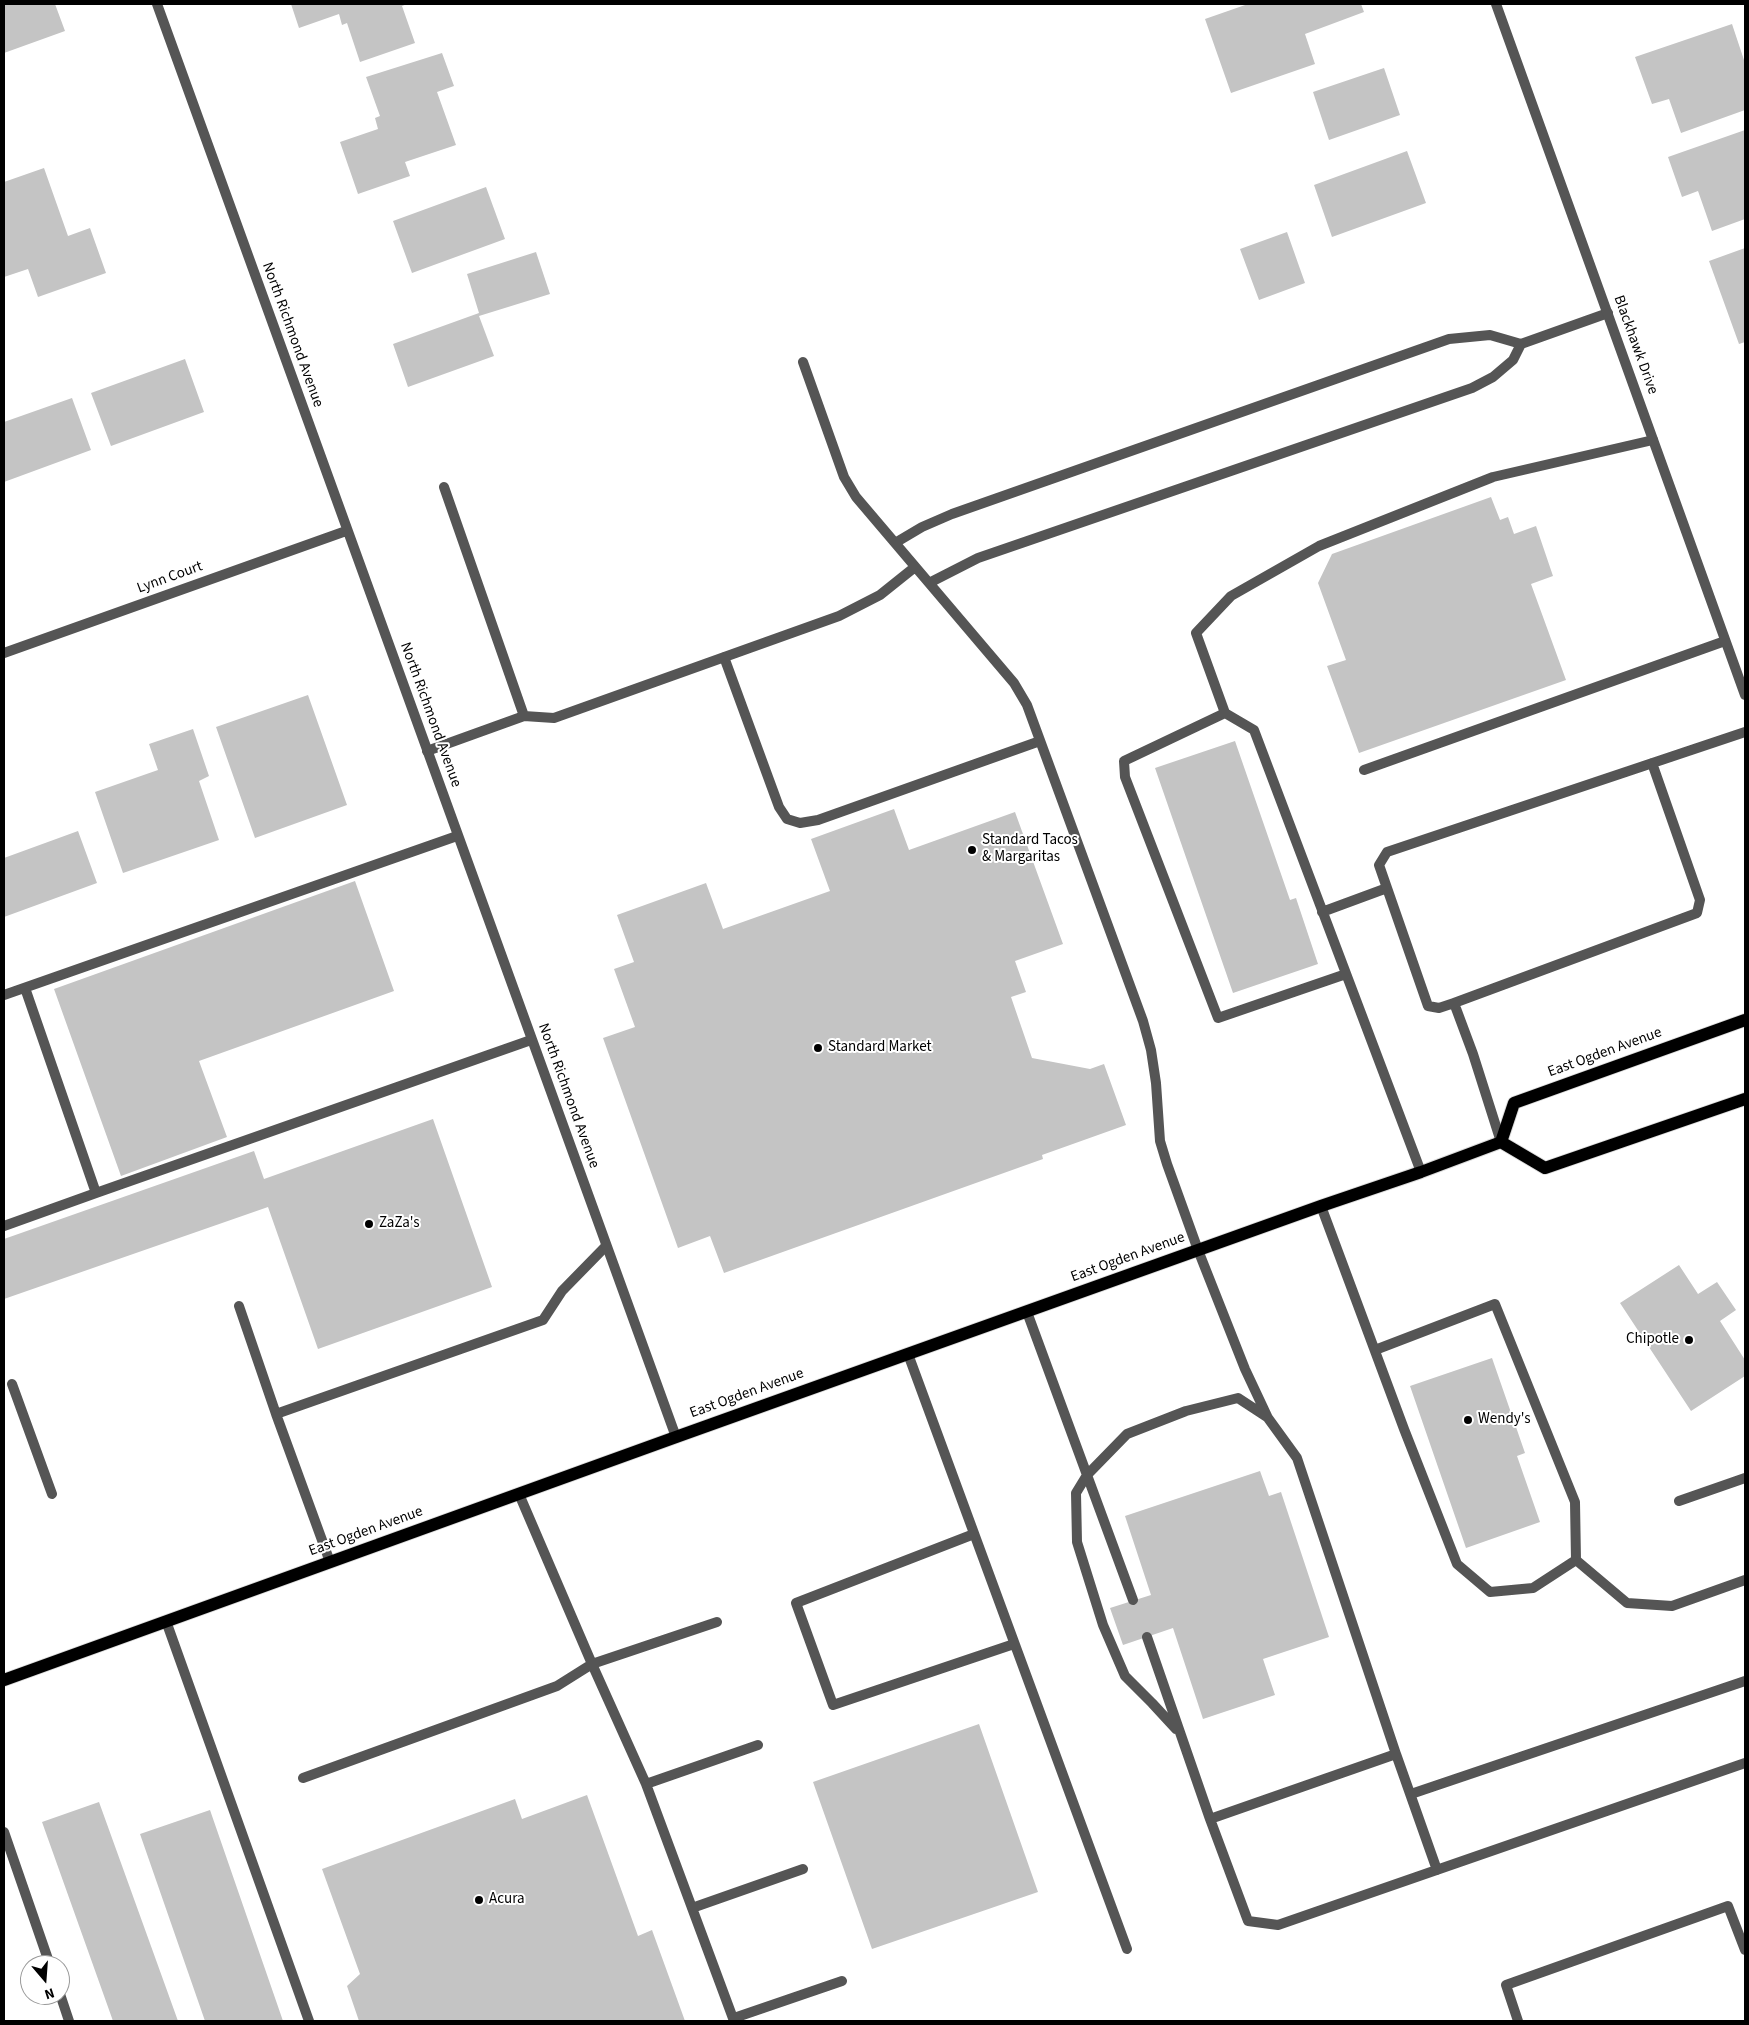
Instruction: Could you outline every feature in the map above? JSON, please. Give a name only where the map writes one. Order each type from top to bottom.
[{"type":"main road","name":"East Ogden Avenue","points":[[4,1680],[1501,1142],[1514,1103],[1745,1020]]},
{"type":"main road","points":[[1501,1142],[1545,1168],[1744,1103]]},
{"type":"street","name":"North Richmond Avenue","points":[[157,4],[346,531],[676,1437]]},
{"type":"street","name":"Blackhawk Drive","points":[[1496,4],[1745,695]]},
{"type":"street","points":[[895,543],[922,527],[952,514],[1449,339],[1490,336],[1521,344],[1608,313]]},
{"type":"street","points":[[929,583],[978,558],[1472,388],[1492,377],[1513,360],[1521,344]]},
{"type":"street","points":[[803,362],[844,477],[856,497],[1014,683],[1027,705],[1143,1021],[1154,1066],[1160,1141],[1198,1250],[1231,1335],[1268,1418],[1297,1458],[1372,1687],[1437,1870]]},
{"type":"street","points":[[1421,1172],[1254,730],[1225,713],[1196,633],[1231,596],[1319,546],[1493,476],[1653,440]]},
{"type":"street","points":[[444,487],[524,716]]},
{"type":"street","name":"Lynn Court","points":[[4,653],[346,531]]},
{"type":"street","points":[[427,751],[524,716],[554,718],[839,616],[880,595],[915,567]]},
{"type":"street","points":[[1364,770],[1726,641]]},
{"type":"street","points":[[724,657],[779,807],[787,819],[800,823],[818,820],[1040,741]]},
{"type":"street","points":[[1225,713],[1124,761],[1125,777],[1218,1018],[1346,974]]},
{"type":"street","points":[[1652,763],[1700,900],[1697,913],[1454,1003],[1439,1008],[1428,1006],[1379,864],[1387,852],[1652,763],[1745,732]]},
{"type":"street","points":[[4,995],[457,836]]},
{"type":"street","points":[[1322,912],[1387,888]]},
{"type":"street","points":[[25,988],[96,1194]]},
{"type":"street","points":[[1454,1003],[1473,1054],[1501,1142]]},
{"type":"street","points":[[4,1226],[531,1040]]},
{"type":"street","points":[[1321,1206],[1457,1564],[1490,1592],[1533,1588],[1576,1560]]},
{"type":"street","points":[[276,1414],[543,1320],[562,1291],[606,1246]]},
{"type":"street","points":[[1375,1350],[1495,1304],[1575,1502],[1576,1560],[1627,1603],[1672,1606],[1745,1580]]},
{"type":"street","points":[[239,1306],[330,1562]]},
{"type":"street","points":[[1027,1312],[1133,1600]]},
{"type":"street","points":[[908,1354],[1126,1949]]},
{"type":"street","points":[[12,1384],[52,1494]]},
{"type":"street","points":[[1179,1732],[1124,1676],[1103,1625],[1076,1542],[1076,1493],[1087,1475],[1127,1434],[1186,1411],[1238,1398],[1268,1418]]},
{"type":"street","points":[[1679,1501],[1745,1478]]},
{"type":"street","points":[[519,1494],[646,1784],[734,2020],[842,1981]]},
{"type":"street","points":[[974,1534],[796,1603],[833,1704],[1014,1644]]},
{"type":"street","points":[[166,1621],[309,2021]]},
{"type":"street","points":[[303,1778],[557,1686],[592,1664],[717,1622]]},
{"type":"street","points":[[1147,1637],[1179,1732],[1248,1921],[1278,1925],[1745,1763]]},
{"type":"street","points":[[1411,1794],[1745,1681]]},
{"type":"street","points":[[646,1784],[758,1745]]},
{"type":"street","points":[[1210,1819],[1396,1754]]},
{"type":"street","points":[[4,1832],[47,1955]]},
{"type":"street","points":[[692,1908],[803,1869]]},
{"type":"street","points":[[1518,2021],[1506,1986],[1728,1906],[1745,1950]]},
{"type":"street","points":[[64,2005],[69,2021]]},
{"type":"building","points":[[4,4],[55,4],[65,31],[4,53]]},
{"type":"building","points":[[291,4],[407,4],[402,6],[415,43],[360,62],[347,23],[342,25],[339,14],[299,28]]},
{"type":"building","points":[[1248,4],[1361,4],[1364,12],[1305,34],[1315,64],[1231,93],[1205,19]]},
{"type":"building","points":[[1732,24],[1745,63],[1745,110],[1681,133],[1669,99],[1652,104],[1635,57]]},
{"type":"building","points":[[442,53],[454,86],[437,92],[456,145],[405,162],[410,176],[358,194],[340,142],[378,129],[375,118],[380,116],[366,77]]},
{"type":"building","points":[[1384,68],[1400,115],[1329,140],[1313,92]]},
{"type":"building","points":[[1745,130],[1745,219],[1712,231],[1698,191],[1682,197],[1668,157]]},
{"type":"building","points":[[1407,151],[1426,203],[1332,237],[1314,185]]},
{"type":"building","points":[[44,168],[68,236],[90,228],[106,273],[38,297],[28,269],[4,277],[4,182]]},
{"type":"building","points":[[486,187],[505,239],[412,273],[393,221]]},
{"type":"building","points":[[1287,232],[1305,283],[1259,300],[1240,249]]},
{"type":"building","points":[[1745,248],[1745,342],[1739,344],[1709,261]]},
{"type":"building","points":[[536,252],[550,294],[479,316],[494,356],[408,387],[393,344],[479,313],[467,274]]},
{"type":"building","points":[[185,359],[204,412],[111,446],[91,393]]},
{"type":"building","points":[[72,398],[91,450],[4,482],[4,422]]},
{"type":"building","points":[[1491,497],[1500,520],[1508,517],[1514,534],[1536,526],[1553,576],[1531,584],[1566,680],[1359,753],[1327,666],[1346,660],[1318,583],[1332,554]]},
{"type":"building","points":[[308,695],[347,805],[255,838],[216,727]]},
{"type":"building","points":[[193,729],[209,776],[199,781],[219,840],[123,873],[95,792],[158,770],[149,744]]},
{"type":"building","points":[[1235,741],[1290,900],[1296,898],[1318,964],[1233,993],[1155,768]]},
{"type":"building","name":"Standard Market","points":[[894,809],[909,850],[1015,812],[1063,944],[1015,961],[1026,992],[1011,997],[1032,1058],[1090,1069],[1104,1064],[1126,1125],[1042,1155],[1043,1159],[724,1273],[710,1236],[678,1248],[603,1038],[635,1027],[614,969],[634,962],[617,915],[706,883],[723,929],[830,891],[811,839]]},
{"type":"building","points":[[78,831],[97,883],[4,917],[4,858]]},
{"type":"building","points":[[355,881],[394,991],[199,1061],[227,1137],[121,1176],[54,989]]},
{"type":"building","points":[[433,1119],[492,1287],[318,1349],[268,1207],[4,1299],[4,1239],[254,1151],[264,1179]]},
{"type":"building","name":"Chipotle","points":[[1679,1265],[1698,1294],[1717,1282],[1736,1310],[1720,1321],[1745,1360],[1745,1376],[1691,1411],[1620,1303]]},
{"type":"building","name":"Wendy's","points":[[1492,1358],[1525,1453],[1517,1456],[1540,1522],[1466,1548],[1410,1386]]},
{"type":"building","points":[[1260,1471],[1269,1496],[1281,1492],[1329,1637],[1263,1659],[1275,1695],[1203,1719],[1173,1628],[1123,1645],[1110,1608],[1151,1595],[1125,1516]]},
{"type":"building","points":[[979,1724],[1038,1892],[872,1949],[813,1782]]},
{"type":"building","name":"Acura","points":[[587,1795],[638,1936],[652,1930],[685,2021],[359,2021],[347,1986],[360,1974],[322,1869],[515,1799],[522,1819]]},
{"type":"building","points":[[99,1802],[178,2021],[113,2021],[42,1822]]},
{"type":"building","points":[[210,1810],[283,2021],[205,2021],[140,1834]]},
{"type":"place","name":"Standard Tacos & Margaritas","points":[[972,850]]},
{"type":"place","name":"Standard Market","points":[[818,1048]]},
{"type":"place","name":"ZaZa's","points":[[369,1224]]},
{"type":"place","name":"Chipotle","points":[[1689,1340]]},
{"type":"place","name":"Wendy's","points":[[1468,1420]]},
{"type":"place","name":"Acura","points":[[479,1900]]}]
